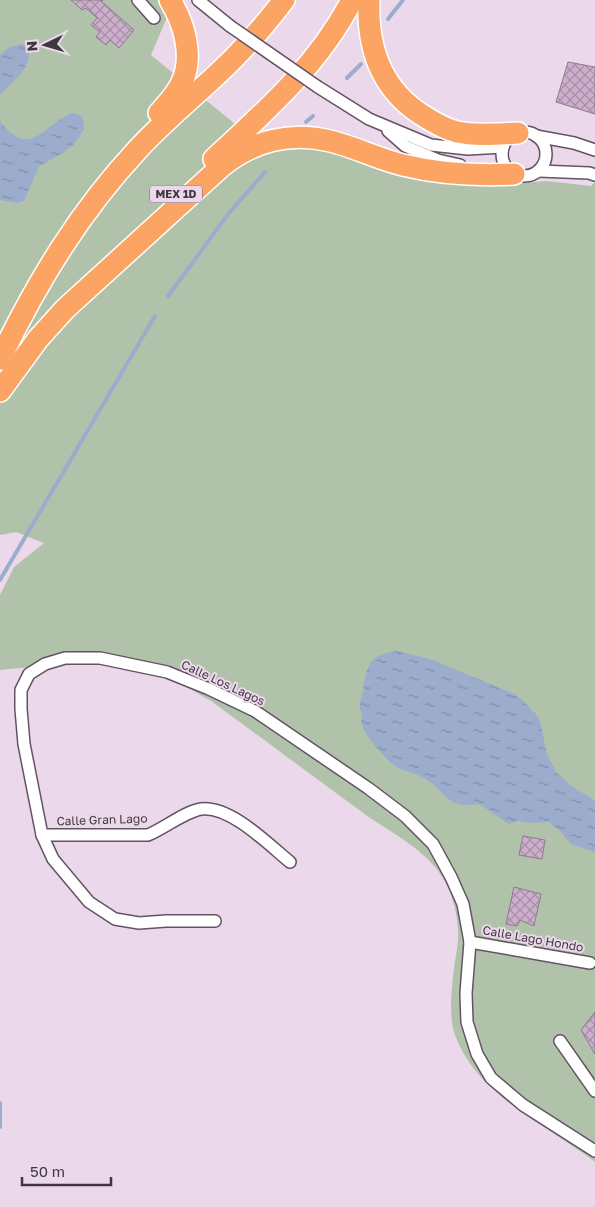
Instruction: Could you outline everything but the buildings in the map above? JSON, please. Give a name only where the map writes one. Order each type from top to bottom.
[{"type":"highway","points":[[0,341],[28,282],[70,216],[109,166],[173,97],[182,83],[186,63],[185,40],[178,14],[170,0]]},
{"type":"highway","points":[[0,359],[52,260],[92,203],[139,148],[242,50],[284,0]]},
{"type":"highway","name":"MEX 1D","points":[[0,387],[23,346],[47,312],[234,141],[295,81],[314,60],[352,0]]},
{"type":"highway","points":[[369,0],[370,35],[375,58],[395,93],[429,120],[455,132],[519,138]]},
{"type":"highway","points":[[0,391],[38,339],[65,309],[222,166],[258,144],[284,138],[319,139],[386,160],[426,170],[469,175],[509,170]]},
{"type":"street","points":[[138,0],[154,18]]},
{"type":"street","points":[[198,0],[230,26],[318,87],[380,125],[405,146],[438,160],[474,168],[509,170],[527,176],[539,171],[589,173],[595,175]]},
{"type":"street","points":[[380,125],[431,145],[468,149],[519,138],[574,143],[595,150]]},
{"type":"street","points":[[509,170],[502,156],[519,138]]},
{"type":"street","points":[[519,138],[545,146],[546,152],[543,165],[539,171]]},
{"type":"street","name":"Calle Los Lagos","points":[[215,921],[139,923],[115,919],[89,902],[52,859],[42,835],[24,744],[21,709],[22,690],[29,674],[45,664],[65,658],[100,658],[167,672],[255,711],[368,788],[405,816],[433,844],[463,904],[470,942],[466,993],[467,1022],[477,1054],[492,1078],[523,1105],[595,1151]]},
{"type":"street","name":"Calle Gran Lago","points":[[42,835],[148,835],[177,819],[201,809],[215,810],[230,816],[259,836],[290,862]]},
{"type":"street","name":"Calle Lago Hondo","points":[[470,942],[590,963]]},
{"type":"street","points":[[560,1041],[595,1091]]},
{"type":"green space","points":[[0,0],[159,0],[168,15],[151,55],[263,147],[299,145],[510,184],[547,181],[591,186],[595,182],[595,1162],[515,1108],[480,1076],[466,1057],[455,1035],[451,1011],[454,968],[458,946],[455,908],[444,880],[437,869],[419,851],[366,815],[211,701],[185,686],[155,675],[84,662],[0,670],[0,595],[14,567],[44,543],[16,532],[0,535]]},
{"type":"water","points":[[21,44],[27,46],[28,60],[21,73],[0,95],[0,55],[10,47]]},
{"type":"water","points":[[72,113],[82,117],[84,124],[84,129],[73,145],[63,153],[39,166],[24,201],[17,203],[0,200],[0,121],[11,133],[20,138],[28,139]]},
{"type":"water","points":[[398,651],[433,660],[514,694],[535,713],[540,720],[547,755],[557,773],[570,785],[595,801],[595,852],[571,844],[560,831],[548,822],[531,823],[519,821],[509,824],[479,804],[454,803],[427,780],[417,774],[396,767],[387,759],[366,734],[361,722],[360,703],[371,662],[380,655]]},
{"type":"waterway","points":[[388,19],[403,0]]},
{"type":"waterway","points":[[347,78],[361,64]]},
{"type":"waterway","points":[[306,122],[313,116]]},
{"type":"waterway","points":[[168,296],[229,213],[265,172]]},
{"type":"waterway","points":[[0,580],[155,316]]},
{"type":"waterway","points":[[0,1103],[0,1127]]}]
